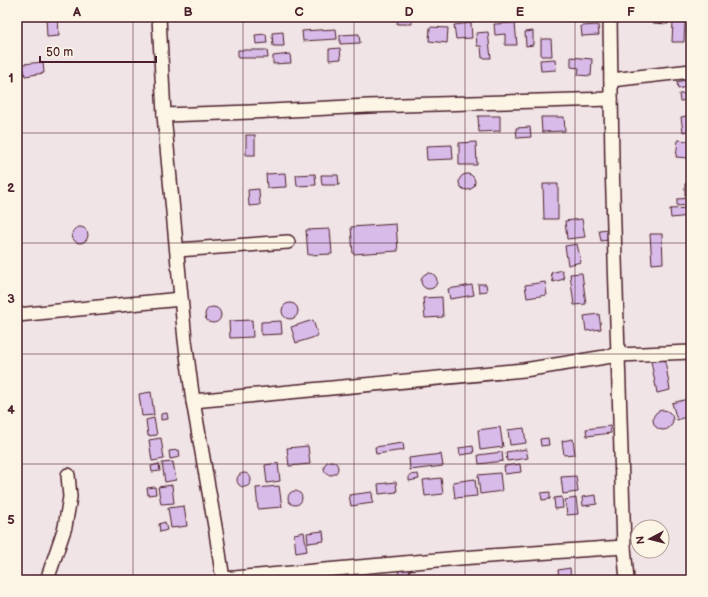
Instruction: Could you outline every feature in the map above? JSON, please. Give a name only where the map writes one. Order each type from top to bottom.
[{"type":"street","points":[[159,17],[164,115],[181,299],[193,401],[223,580],[460,558],[624,547]]},
{"type":"street","points":[[610,17],[612,171],[624,547],[627,580]]},
{"type":"street","points":[[611,80],[691,71]]},
{"type":"street","points":[[164,115],[368,106],[611,99]]},
{"type":"street","points":[[177,250],[288,242]]},
{"type":"street","points":[[17,315],[181,299]]},
{"type":"street","points":[[193,401],[524,370],[618,355],[691,352]]},
{"type":"street","points":[[48,580],[65,527],[70,497],[68,476]]},
{"type":"building","points":[[46,17],[58,17],[59,36],[47,37]]},
{"type":"building","points":[[398,17],[412,17],[412,24],[397,24]]},
{"type":"building","points":[[653,17],[669,17],[668,24],[653,23]]},
{"type":"building","points":[[673,21],[685,21],[684,42],[672,42]]},
{"type":"building","points":[[471,23],[472,38],[456,39],[454,25]]},
{"type":"building","points":[[515,23],[517,45],[505,45],[505,34],[495,35],[494,24]]},
{"type":"building","points":[[598,25],[599,35],[582,36],[581,26]]},
{"type":"building","points":[[430,27],[448,28],[447,43],[429,41]]},
{"type":"building","points":[[336,29],[337,39],[303,41],[302,31]]},
{"type":"building","points":[[533,31],[533,45],[526,46],[525,32]]},
{"type":"building","points":[[283,32],[284,46],[273,46],[272,33]]},
{"type":"building","points":[[488,32],[491,58],[482,58],[481,46],[477,46],[476,33]]},
{"type":"building","points":[[266,34],[267,43],[256,44],[255,35]]},
{"type":"building","points":[[359,34],[360,43],[340,44],[340,35]]},
{"type":"building","points":[[541,39],[551,39],[552,56],[541,56]]},
{"type":"building","points":[[340,48],[341,59],[329,60],[329,49]]},
{"type":"building","points":[[238,50],[267,50],[268,58],[238,58]]},
{"type":"building","points":[[290,54],[291,63],[273,64],[273,56]]},
{"type":"building","points":[[571,57],[592,59],[591,76],[578,75],[579,68],[571,67]]},
{"type":"building","points":[[555,59],[556,70],[541,71],[540,60]]},
{"type":"building","points":[[43,62],[44,73],[25,76],[23,64]]},
{"type":"building","points":[[685,80],[686,87],[678,89],[677,82]]},
{"type":"building","points":[[688,93],[689,100],[680,101],[679,94]]},
{"type":"building","points":[[691,115],[691,130],[683,132],[681,117]]},
{"type":"building","points":[[478,116],[500,116],[500,131],[479,132]]},
{"type":"building","points":[[541,117],[564,117],[565,131],[542,132]]},
{"type":"building","points":[[530,127],[531,137],[517,138],[516,128]]},
{"type":"building","points":[[246,135],[255,135],[255,155],[246,155]]},
{"type":"building","points":[[678,140],[689,141],[688,158],[676,157]]},
{"type":"building","points":[[476,142],[477,165],[459,165],[459,143]]},
{"type":"building","points":[[452,145],[453,159],[427,160],[426,146]]},
{"type":"building","points":[[688,162],[691,162],[691,176],[688,176]]},
{"type":"building","points":[[285,173],[286,187],[267,188],[266,174]]},
{"type":"building","points":[[315,174],[316,185],[297,186],[296,175]]},
{"type":"building","points":[[467,174],[474,179],[475,182],[470,189],[467,190],[460,185],[459,182],[464,175]]},
{"type":"building","points":[[321,175],[338,175],[339,185],[322,185]]},
{"type":"building","points":[[543,184],[558,184],[558,219],[544,219]]},
{"type":"building","points":[[685,184],[691,184],[691,195],[685,195]]},
{"type":"building","points":[[259,189],[260,205],[249,206],[248,190]]},
{"type":"building","points":[[691,198],[691,205],[677,206],[677,199]]},
{"type":"building","points":[[689,208],[690,216],[671,218],[670,209]]},
{"type":"building","points":[[582,219],[585,237],[567,239],[565,221]]},
{"type":"building","points":[[396,224],[398,251],[353,254],[351,227]]},
{"type":"building","points":[[80,227],[87,232],[88,235],[83,242],[80,243],[73,238],[72,235],[77,228]]},
{"type":"building","points":[[330,229],[332,254],[308,255],[306,230]]},
{"type":"building","points":[[608,229],[609,240],[601,241],[599,230]]},
{"type":"building","points":[[650,234],[662,234],[663,263],[652,264]]},
{"type":"building","points":[[577,244],[581,262],[568,265],[565,246]]},
{"type":"building","points":[[562,270],[564,279],[553,282],[551,273]]},
{"type":"building","points":[[429,273],[436,278],[437,281],[432,288],[429,289],[422,284],[421,281],[426,274]]},
{"type":"building","points":[[582,273],[586,304],[574,305],[570,274]]},
{"type":"building","points":[[545,282],[547,295],[527,298],[525,285]]},
{"type":"building","points":[[478,284],[486,284],[487,291],[479,292]]},
{"type":"building","points":[[472,285],[474,295],[450,299],[448,289]]},
{"type":"building","points":[[442,297],[443,317],[425,318],[423,298]]},
{"type":"building","points":[[290,303],[297,308],[298,311],[293,318],[290,319],[283,314],[282,311],[287,304]]},
{"type":"building","points":[[213,307],[220,312],[221,315],[216,322],[213,323],[206,318],[205,315],[210,308]]},
{"type":"building","points":[[599,314],[601,329],[586,331],[584,316]]},
{"type":"building","points":[[252,320],[253,337],[230,338],[229,321]]},
{"type":"building","points":[[313,320],[318,336],[296,343],[291,327]]},
{"type":"building","points":[[281,321],[282,334],[261,335],[261,322]]},
{"type":"building","points":[[664,354],[670,390],[657,393],[650,356]]},
{"type":"building","points":[[151,392],[154,415],[142,416],[139,394]]},
{"type":"building","points":[[688,399],[691,415],[677,420],[672,403]]},
{"type":"building","points":[[663,410],[670,413],[673,420],[670,427],[663,430],[656,427],[653,420],[656,413]]},
{"type":"building","points":[[167,413],[168,419],[161,420],[161,414]]},
{"type":"building","points":[[154,418],[157,435],[148,436],[146,420]]},
{"type":"building","points":[[610,426],[611,433],[587,436],[586,429]]},
{"type":"building","points":[[500,427],[503,447],[480,450],[478,430]]},
{"type":"building","points":[[524,428],[526,443],[510,445],[508,430]]},
{"type":"building","points":[[161,438],[164,459],[152,461],[149,440]]},
{"type":"building","points":[[548,438],[549,445],[541,446],[540,439]]},
{"type":"building","points":[[573,439],[575,454],[564,455],[562,441]]},
{"type":"building","points":[[403,443],[404,450],[376,454],[375,447]]},
{"type":"building","points":[[308,446],[310,464],[289,466],[287,448]]},
{"type":"building","points":[[473,446],[474,453],[460,455],[459,448]]},
{"type":"building","points":[[526,449],[528,458],[507,461],[506,452]]},
{"type":"building","points":[[179,450],[180,457],[170,459],[169,451]]},
{"type":"building","points":[[502,452],[503,461],[479,464],[478,455]]},
{"type":"building","points":[[441,454],[443,466],[410,470],[409,458]]},
{"type":"building","points":[[331,461],[336,463],[338,468],[336,473],[331,475],[326,473],[324,468],[326,463]]},
{"type":"building","points":[[173,462],[176,480],[165,482],[162,463]]},
{"type":"building","points":[[278,463],[280,481],[267,483],[265,465]]},
{"type":"building","points":[[159,464],[160,471],[152,472],[151,466]]},
{"type":"building","points":[[520,464],[521,472],[505,474],[504,466]]},
{"type":"building","points":[[244,473],[249,475],[251,480],[249,485],[244,487],[239,485],[237,480],[239,475]]},
{"type":"building","points":[[500,473],[502,491],[480,494],[478,475]]},
{"type":"building","points":[[418,474],[419,479],[409,481],[409,475]]},
{"type":"building","points":[[576,476],[578,492],[563,494],[561,477]]},
{"type":"building","points":[[441,478],[443,494],[425,496],[423,480]]},
{"type":"building","points":[[475,479],[477,496],[455,498],[453,482]]},
{"type":"building","points":[[396,482],[397,492],[379,494],[378,484]]},
{"type":"building","points":[[172,485],[174,503],[161,504],[158,487]]},
{"type":"building","points":[[279,486],[282,507],[258,509],[256,488]]},
{"type":"building","points":[[155,487],[156,494],[148,495],[147,488]]},
{"type":"building","points":[[292,491],[298,491],[302,495],[302,501],[298,505],[292,505],[288,501],[288,495]]},
{"type":"building","points":[[372,492],[373,503],[351,506],[349,495]]},
{"type":"building","points":[[550,492],[550,499],[542,500],[541,493]]},
{"type":"building","points":[[596,495],[597,504],[583,506],[582,497]]},
{"type":"building","points":[[562,497],[563,508],[555,509],[554,498]]},
{"type":"building","points":[[576,498],[578,514],[567,515],[565,500]]},
{"type":"building","points":[[184,506],[187,526],[171,528],[168,508]]},
{"type":"building","points":[[165,522],[167,530],[160,532],[159,524]]},
{"type":"building","points":[[323,531],[324,541],[308,543],[307,533]]},
{"type":"building","points":[[304,532],[307,551],[296,553],[294,534]]},
{"type":"building","points":[[409,568],[410,576],[399,578],[398,569]]},
{"type":"building","points":[[570,568],[571,580],[559,580],[558,570]]}]
